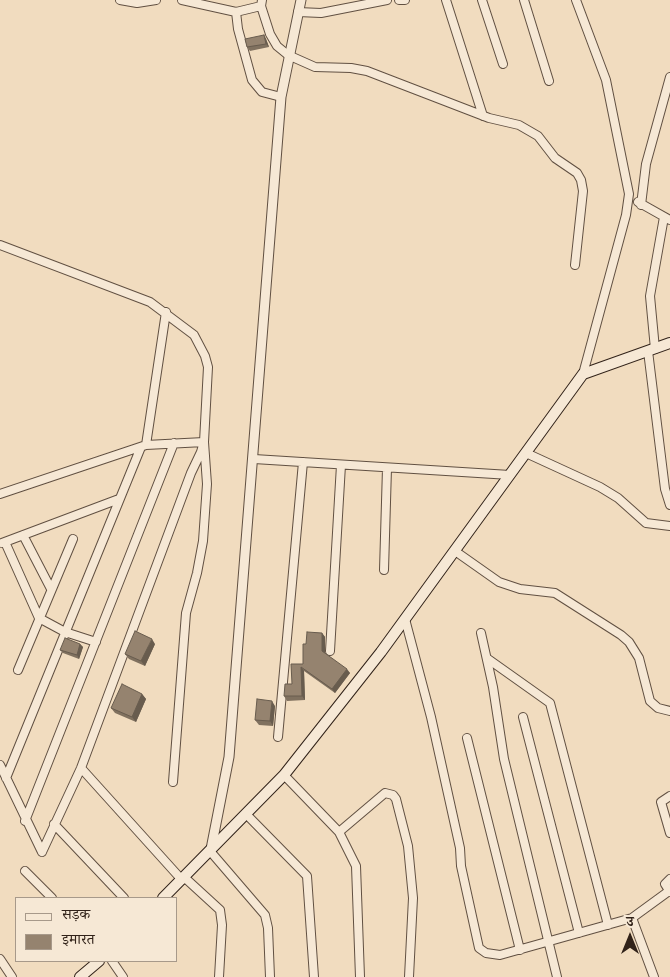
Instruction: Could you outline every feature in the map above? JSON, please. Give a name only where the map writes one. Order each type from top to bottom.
[{"type":"main road","points":[[164,897],[284,774],[405,620],[583,374],[670,343]]},
{"type":"main road","points":[[80,977],[98,962]]},
{"type":"street","points":[[120,0],[137,3],[156,0]]},
{"type":"street","points":[[182,0],[236,12],[262,3],[270,34],[277,46],[288,56],[315,67],[351,68],[367,71],[483,116],[527,128],[538,136],[554,158],[580,175],[583,191],[575,265]]},
{"type":"street","points":[[270,977],[268,928],[265,916],[211,850],[229,757],[254,459],[281,97],[301,0]]},
{"type":"street","points":[[298,12],[321,13],[386,0]]},
{"type":"street","points":[[399,0],[405,0]]},
{"type":"street","points":[[446,0],[483,116]]},
{"type":"street","points":[[482,0],[503,64]]},
{"type":"street","points":[[524,0],[549,81]]},
{"type":"street","points":[[576,0],[606,80],[629,194],[626,215],[583,374]]},
{"type":"street","points":[[236,12],[238,29],[252,80],[262,92],[281,97]]},
{"type":"street","points":[[640,204],[646,164],[670,77]]},
{"type":"street","points":[[629,194],[640,204],[667,218],[650,296],[652,350],[665,489],[670,504]]},
{"type":"street","points":[[0,245],[138,297],[166,312],[194,335],[206,356],[209,377],[204,442],[208,484],[198,573],[186,613],[173,782]]},
{"type":"street","points":[[6,778],[119,498],[143,446],[166,312]]},
{"type":"street","points":[[0,494],[143,446],[204,442]]},
{"type":"street","points":[[0,765],[25,821],[42,852],[81,768],[204,442]]},
{"type":"street","points":[[25,821],[174,443]]},
{"type":"street","points":[[526,453],[600,487],[618,498],[646,522],[670,526]]},
{"type":"street","points":[[254,459],[510,475]]},
{"type":"street","points":[[278,738],[303,462]]},
{"type":"street","points":[[330,651],[341,465]]},
{"type":"street","points":[[384,570],[387,468]]},
{"type":"street","points":[[96,642],[65,632],[38,618],[2,543],[119,498]]},
{"type":"street","points":[[23,535],[51,589]]},
{"type":"street","points":[[18,670],[38,618],[73,539]]},
{"type":"street","points":[[455,551],[499,582],[520,589],[555,594],[621,634],[629,642],[639,658],[650,701],[658,708],[670,712]]},
{"type":"street","points":[[405,620],[431,717],[460,848],[461,866],[477,944],[482,951],[492,955],[520,950],[632,918],[670,892],[665,884],[670,879]]},
{"type":"street","points":[[481,633],[488,659],[504,759],[557,977]]},
{"type":"street","points":[[488,659],[550,703],[608,925]]},
{"type":"street","points":[[523,717],[579,933]]},
{"type":"street","points":[[467,738],[520,950]]},
{"type":"street","points":[[81,768],[183,878],[220,910],[222,925],[219,977]]},
{"type":"street","points":[[284,774],[339,832],[356,866],[360,977]]},
{"type":"street","points":[[339,832],[385,793],[392,795],[396,799],[408,846],[413,898],[409,977]]},
{"type":"street","points":[[670,796],[661,802],[670,833]]},
{"type":"street","points":[[246,814],[307,876],[314,977]]},
{"type":"street","points":[[54,824],[123,897]]},
{"type":"street","points":[[25,871],[51,897]]},
{"type":"street","points":[[632,918],[654,977]]},
{"type":"street","points":[[0,959],[12,977]]},
{"type":"street","points":[[113,962],[123,977]]},
{"type":"building","points":[[264,35],[266,44],[247,47],[245,39]]},
{"type":"building","points":[[135,631],[152,639],[141,661],[125,654]]},
{"type":"building","points":[[307,632],[322,633],[322,651],[347,669],[332,689],[301,667],[302,696],[284,696],[285,684],[292,684],[291,664],[303,664],[303,644],[306,644]]},
{"type":"building","points":[[65,638],[80,644],[77,655],[60,650]]},
{"type":"building","points":[[122,684],[142,694],[132,717],[111,708]]},
{"type":"building","points":[[257,699],[272,701],[270,721],[255,720]]}]
